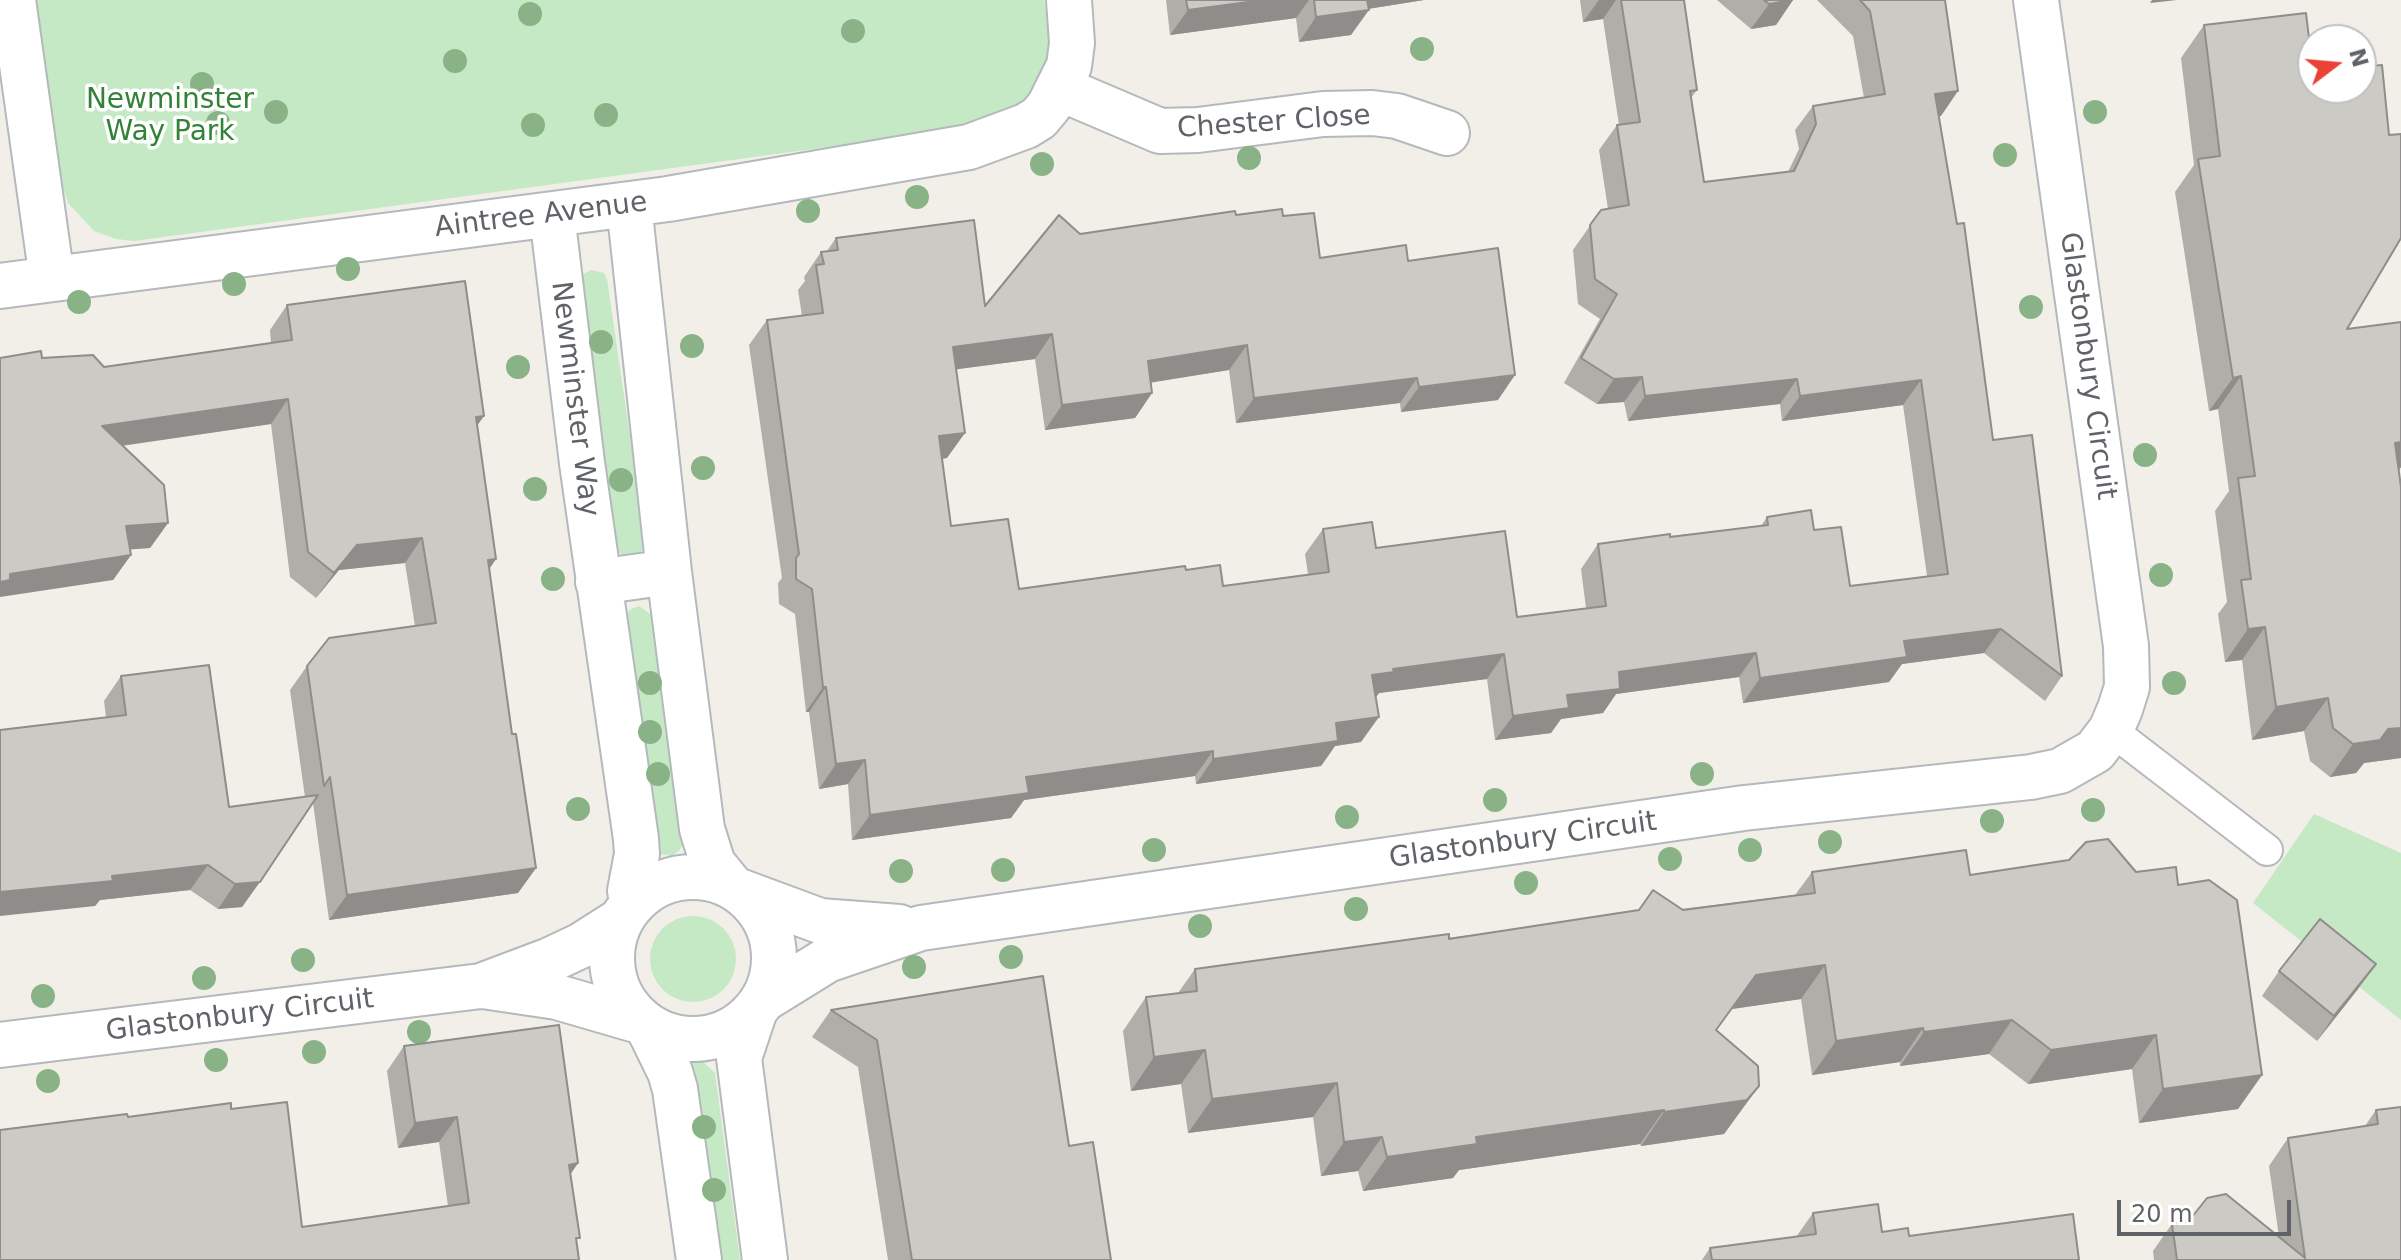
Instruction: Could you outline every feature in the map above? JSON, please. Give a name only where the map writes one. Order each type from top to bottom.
[{"type":"street","points":[[13,0],[52,279]]},
{"type":"street","name":"Aintree Avenue","points":[[0,286],[629,205],[969,147],[1006,135],[1039,118],[1049,106],[1069,66],[1072,43],[1069,0]]},
{"type":"street","name":"Glastonbury Circuit","points":[[759,1006],[827,960],[921,928],[1744,808],[2031,777],[2060,771],[2095,751],[2111,730],[2127,687],[2126,646],[2036,0]]},
{"type":"street","name":"Chester Close","points":[[1059,88],[1160,131],[1198,130],[1323,114],[1372,113],[1397,116],[1447,133]]},
{"type":"street","points":[[629,205],[669,572],[702,829],[713,864],[735,889],[754,904],[764,919],[773,945],[773,973],[739,1058],[765,1260]]},
{"type":"street","name":"Newminster Way","points":[[552,215],[598,582],[636,839],[637,854],[628,910]]},
{"type":"street","points":[[598,582],[669,572]]},
{"type":"street","points":[[735,889],[701,877],[677,878],[655,886],[628,910],[613,945],[615,979],[625,1003],[645,1024],[660,1033],[683,1039],[706,1039],[729,1032],[759,1006]]},
{"type":"street","name":"Glastonbury Circuit","points":[[735,889],[820,921],[921,928]]},
{"type":"street","name":"Glastonbury Circuit","points":[[0,1045],[481,986],[570,950],[628,910]]},
{"type":"street","name":"Glastonbury Circuit","points":[[481,986],[557,997],[645,1024]]},
{"type":"street","points":[[645,1024],[670,1072],[675,1089],[699,1260]]},
{"type":"lane","points":[[2111,730],[2267,850]]},
{"type":"green space","name":"Newminster Way Park","points":[[34,0],[1044,0],[1050,63],[1024,109],[946,131],[134,241],[116,239],[94,231],[68,203],[58,171]]},
{"type":"green space","points":[[591,270],[604,273],[607,279],[645,539],[642,551],[633,558],[623,557],[615,546],[580,287],[582,275]]},
{"type":"green space","points":[[639,606],[653,616],[685,841],[679,851],[671,856],[661,854],[655,846],[625,615]]},
{"type":"green space","points":[[2314,814],[2401,853],[2401,1020],[2253,903]]},
{"type":"green space","points":[[693,916],[717,923],[729,935],[736,959],[729,983],[717,995],[693,1002],[669,995],[657,983],[650,959],[657,935],[669,923]]},
{"type":"green space","points":[[693,1060],[702,1061],[715,1073],[740,1260],[708,1260],[686,1070]]},
{"type":"building","points":[[1186,0],[1263,0],[1188,10]]},
{"type":"building","points":[[1314,0],[1367,0],[1369,10],[1316,17]]},
{"type":"building","points":[[1621,0],[1684,0],[1697,90],[1690,91],[1704,182],[1794,171],[1816,124],[1813,106],[1885,94],[1870,11],[1860,0],[1945,0],[1958,91],[1935,94],[1957,224],[1964,223],[1993,440],[2032,435],[2062,676],[2001,629],[1904,641],[1907,657],[1760,678],[1756,653],[1619,672],[1620,689],[1567,695],[1569,708],[1513,716],[1504,654],[1393,669],[1394,672],[1372,675],[1379,717],[1336,723],[1338,741],[1213,759],[1213,751],[1026,777],[1029,793],[870,815],[865,760],[836,764],[826,687],[823,687],[812,589],[796,579],[796,558],[799,554],[767,320],[823,313],[816,265],[824,264],[821,252],[838,250],[836,238],[974,220],[985,306],[1059,215],[1080,234],[1235,211],[1236,215],[1282,209],[1283,216],[1314,213],[1320,258],[1406,245],[1408,261],[1498,248],[1515,375],[1419,387],[1417,378],[1254,398],[1247,345],[1148,361],[1152,393],[1062,405],[1052,334],[953,347],[965,433],[939,436],[951,526],[1008,519],[1019,589],[1185,566],[1186,570],[1220,565],[1223,586],[1329,572],[1323,529],[1372,522],[1376,548],[1505,531],[1517,617],[1606,606],[1598,544],[1768,525],[1767,517],[1811,510],[1814,530],[1841,527],[1850,586],[1948,574],[1921,380],[1800,396],[1797,379],[1645,396],[1642,377],[1614,379],[1581,358],[1617,294],[1595,279],[1590,225],[1601,210],[1629,205],[1617,125],[1640,122]]},
{"type":"building","points":[[1764,0],[1792,0],[1769,4]]},
{"type":"building","points":[[2306,13],[2307,24],[2297,24],[2297,104],[2377,104],[2377,65],[2382,65],[2389,135],[2401,134],[2401,238],[2347,329],[2401,322],[2401,442],[2395,443],[2401,487],[2401,728],[2388,729],[2380,740],[2353,744],[2333,728],[2328,698],[2276,707],[2265,627],[2248,629],[2241,580],[2251,579],[2238,478],[2255,476],[2241,376],[2233,378],[2198,159],[2220,156],[2204,25]]},
{"type":"building","points":[[465,281],[484,416],[476,417],[496,559],[488,560],[512,734],[516,734],[536,868],[347,895],[330,777],[324,786],[307,666],[329,638],[436,623],[422,538],[357,545],[334,573],[308,552],[288,399],[102,426],[164,485],[168,523],[126,526],[131,555],[10,574],[10,580],[0,582],[0,358],[41,351],[42,358],[93,355],[104,367],[292,340],[287,305]]},
{"type":"building","points":[[209,665],[229,807],[318,795],[260,882],[235,884],[208,865],[112,876],[113,881],[0,892],[0,730],[126,715],[121,676]]},
{"type":"building","points":[[2108,839],[2136,872],[2176,867],[2178,885],[2209,880],[2237,900],[2262,1075],[2163,1089],[2156,1035],[2051,1050],[2012,1020],[1924,1032],[1923,1028],[1836,1041],[1825,965],[1756,975],[1716,1030],[1758,1066],[1759,1086],[1747,1100],[1476,1137],[1477,1144],[1387,1157],[1382,1137],[1344,1142],[1337,1083],[1212,1099],[1205,1050],[1154,1057],[1146,997],[1197,991],[1195,969],[1449,934],[1449,939],[1639,910],[1653,890],[1683,910],[1815,893],[1812,872],[1966,850],[1970,875],[2069,860],[2086,842]]},
{"type":"building","points":[[2320,919],[2376,964],[2334,1016],[2279,971]]},
{"type":"building","points":[[1043,976],[1069,1146],[1093,1142],[1111,1260],[912,1260],[877,1040],[831,1010]]},
{"type":"building","points":[[559,1025],[578,1163],[569,1165],[580,1238],[576,1238],[579,1260],[0,1260],[0,1130],[127,1114],[128,1117],[231,1103],[231,1109],[287,1102],[302,1227],[469,1203],[457,1117],[415,1123],[404,1046]]},
{"type":"building","points":[[2401,1107],[2401,1260],[2177,1260],[2172,1224],[2188,1222],[2207,1198],[2226,1194],[2305,1258],[2288,1138],[2378,1124],[2376,1110]]},
{"type":"building","points":[[1878,1204],[1882,1232],[1908,1228],[1909,1236],[2073,1214],[2079,1260],[1712,1260],[1710,1248],[1816,1234],[1813,1213]]}]
